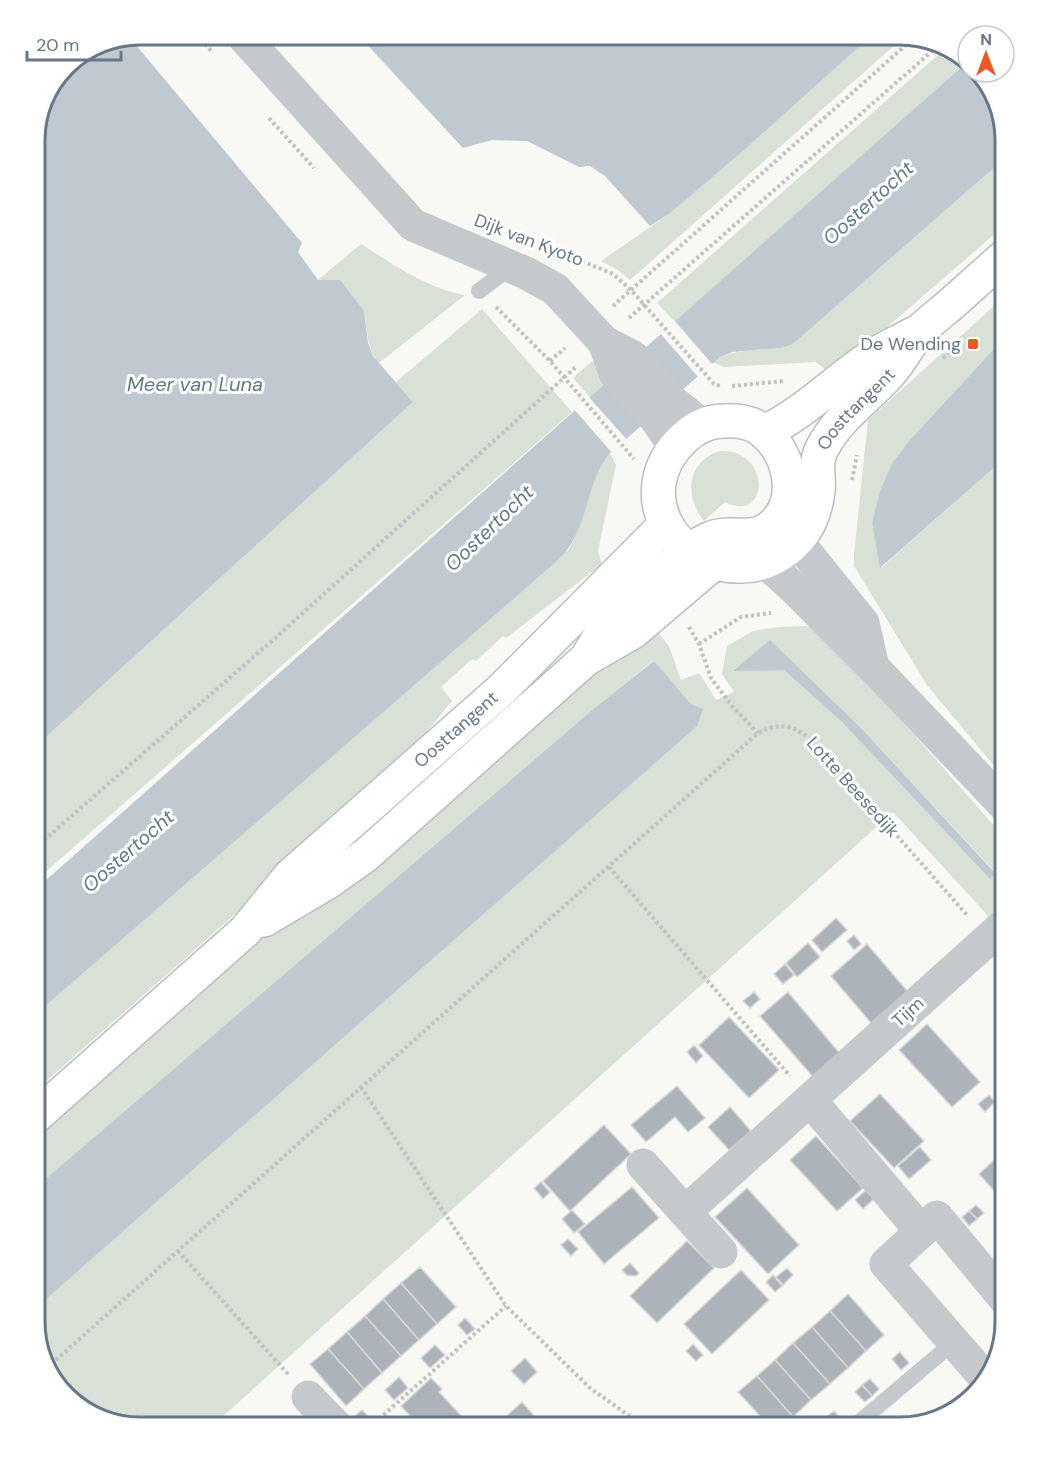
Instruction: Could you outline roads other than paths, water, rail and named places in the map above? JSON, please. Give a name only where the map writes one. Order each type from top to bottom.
[{"type":"main road","name":"Oosttangent","points":[[765,432],[819,397],[872,356],[922,329],[995,265]]},
{"type":"main road","name":"Oosttangent","points":[[245,931],[328,882],[366,855],[586,659],[633,632],[701,558],[705,541],[716,536],[743,537],[768,529],[790,527],[806,530],[818,490],[816,463],[830,434],[889,375],[922,329]]},
{"type":"main road","points":[[732,420],[746,422],[765,432],[783,456],[790,484],[788,501],[790,527],[780,554],[765,562],[740,566],[701,558],[672,534],[666,524],[661,508],[660,484],[666,460],[687,435],[702,425],[732,420]]},
{"type":"main road","name":"Oosttangent","points":[[45,1107],[245,931],[290,876],[501,690],[666,524]]},
{"type":"street","name":"Dijk van Kyoto","points":[[252,45],[413,225],[511,267],[555,289],[664,410],[675,447]]},
{"type":"street","name":"Dijk van Kyoto","points":[[664,410],[702,425]]},
{"type":"street","points":[[790,527],[863,622],[873,667]]},
{"type":"street","points":[[765,562],[873,667],[995,795]]},
{"type":"street","name":"Tijm","points":[[685,1212],[995,934]]},
{"type":"street","points":[[810,1100],[921,1232]]},
{"type":"street","points":[[643,1165],[721,1252]]},
{"type":"street","points":[[980,1372],[886,1264],[937,1217],[995,1287]]},
{"type":"street","points":[[308,1397],[327,1417]]},
{"type":"lane","points":[[479,291],[511,267]]},
{"type":"lane","points":[[866,1417],[954,1342]]},
{"type":"water","name":"Meer van Luna","points":[[136,45],[302,243],[298,252],[318,280],[340,280],[364,311],[368,343],[373,356],[413,402],[45,738],[45,134],[48,115],[55,98],[77,69],[104,52]]},
{"type":"water","points":[[367,45],[861,45],[745,149],[669,214],[650,226],[605,176],[590,166],[579,167],[527,141],[492,140],[463,148]]},
{"type":"water","name":"Oostertocht","points":[[956,72],[956,84],[976,84],[992,115],[995,167],[793,344],[780,348],[733,352],[720,357],[610,453],[595,478],[576,534],[559,559],[45,1006],[45,881]]},
{"type":"water","points":[[995,348],[995,467],[880,568],[872,523],[880,491],[893,462],[908,442]]},
{"type":"water","points":[[770,640],[862,729],[995,875],[990,879],[841,721],[784,670],[733,671]]},
{"type":"water","points":[[654,661],[691,704],[703,709],[697,726],[45,1300],[45,1179],[598,705]]},
{"type":"place","name":"De Wending","points":[[973,344]]}]
